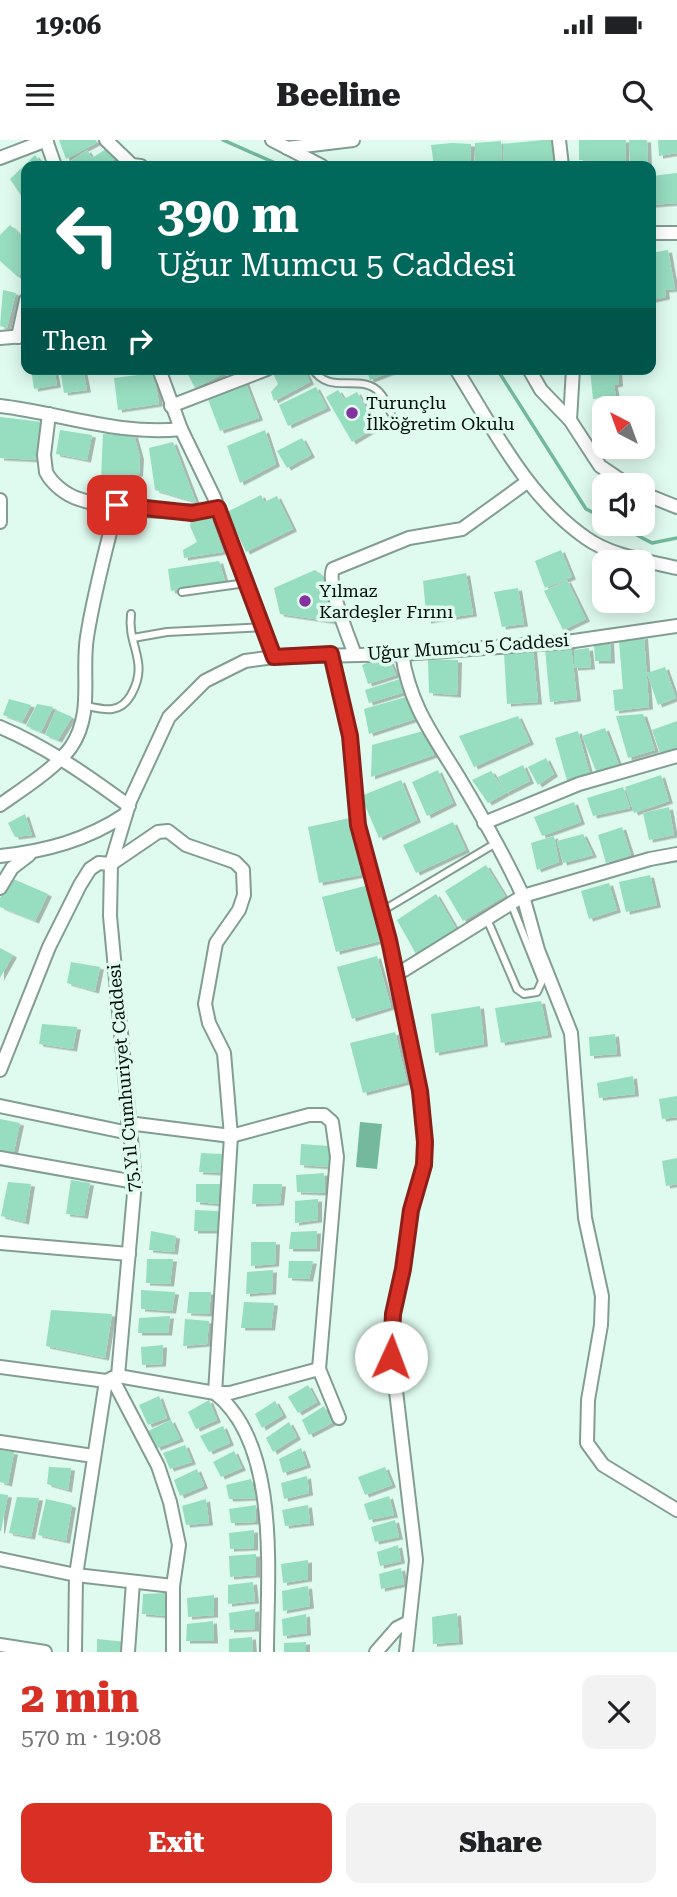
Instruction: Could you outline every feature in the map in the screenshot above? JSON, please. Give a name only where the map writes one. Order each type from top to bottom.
[{"type":"street","points":[[0,158],[46,140],[53,161]]},
{"type":"street","points":[[106,140],[129,161]]},
{"type":"street","points":[[271,140],[312,161]]},
{"type":"street","points":[[287,148],[353,140]]},
{"type":"street","points":[[559,140],[561,161]]},
{"type":"street","points":[[656,233],[677,233]]},
{"type":"street","points":[[0,338],[21,337]]},
{"type":"street","points":[[161,375],[171,406],[218,508],[274,657]]},
{"type":"street","points":[[171,406],[234,375]]},
{"type":"street","points":[[460,375],[527,482],[585,538],[606,548],[677,568]]},
{"type":"street","points":[[532,375],[541,390],[570,420],[600,466],[610,473]]},
{"type":"street","points":[[570,420],[573,375]]},
{"type":"street","points":[[0,406],[111,426],[145,430],[181,429]]},
{"type":"street","points":[[49,414],[44,460],[49,477],[73,497],[192,513],[218,508]]},
{"type":"street","points":[[355,654],[330,575],[333,569],[409,538],[462,528],[527,482]]},
{"type":"street","points":[[655,498],[677,507]]},
{"type":"street","points":[[0,500],[0,522]]},
{"type":"street","points":[[0,805],[62,759],[81,727],[87,706],[86,641],[117,505]]},
{"type":"street","name":"Uğur Mumcu 5 Caddesi","points":[[128,810],[169,717],[190,693],[229,667],[274,657],[402,654],[567,642],[677,626]]},
{"type":"street","points":[[331,654],[350,736],[358,825],[396,975],[420,1091],[425,1142],[424,1165],[411,1210],[403,1269],[393,1314],[391,1357],[416,1560],[406,1652]]},
{"type":"street","points":[[402,654],[410,693],[420,716],[496,844],[571,1033],[585,1218],[602,1296],[601,1325],[588,1400],[587,1443],[603,1465],[677,1510]]},
{"type":"street","points":[[0,727],[62,759],[128,810],[97,834],[23,858],[0,888]]},
{"type":"street","points":[[484,823],[579,784],[677,756]]},
{"type":"street","name":"75.Yıl Cumhuriyet Caddesi","points":[[75,1652],[76,1575],[93,1457],[112,1378],[129,1254],[135,1182],[110,916],[111,864],[128,810]]},
{"type":"street","points":[[0,1070],[49,947],[90,869],[99,863],[111,864],[158,832],[168,831],[174,832],[186,845],[235,862],[243,870],[242,902],[216,943],[205,1004],[209,1023],[224,1053],[231,1136],[215,1393]]},
{"type":"street","points":[[0,856],[39,852]]},
{"type":"street","points":[[396,975],[517,900],[650,859],[677,854]]},
{"type":"street","points":[[0,1106],[128,1128],[231,1136],[309,1115],[324,1115],[332,1122],[337,1157],[319,1369],[339,1418]]},
{"type":"street","points":[[0,1158],[135,1182]]},
{"type":"street","points":[[0,1243],[129,1254]]},
{"type":"street","points":[[0,1367],[112,1378],[215,1393],[230,1393],[319,1369]]},
{"type":"street","points":[[112,1378],[158,1466],[170,1502],[179,1545],[173,1586],[173,1652]]},
{"type":"street","points":[[215,1393],[230,1405],[249,1443],[263,1487],[267,1652]]},
{"type":"street","points":[[0,1442],[93,1457]]},
{"type":"street","points":[[0,1559],[76,1575],[173,1586]]},
{"type":"street","points":[[128,1652],[133,1582]]},
{"type":"street","points":[[376,1652],[397,1628],[409,1622]]},
{"type":"street","points":[[0,1644],[45,1652]]},
{"type":"lane","points":[[318,375],[328,383],[370,386],[380,392],[391,414]]},
{"type":"lane","points":[[183,592],[247,583]]},
{"type":"lane","points":[[87,706],[114,710],[127,702],[138,682],[141,670],[133,638],[131,614]]},
{"type":"lane","points":[[133,638],[167,632],[264,627]]},
{"type":"lane","points":[[380,912],[496,844]]},
{"type":"lane","points":[[486,917],[517,989],[524,994],[533,994],[542,981],[517,900]]},
{"type":"shaded area","points":[[360,1122],[382,1124],[377,1169],[356,1167]]},
{"type":"building","points":[[59,140],[96,140],[98,142],[66,159]]},
{"type":"building","points":[[554,140],[555,161],[504,161],[503,144]]},
{"type":"building","points":[[579,140],[626,140],[625,161],[579,160]]},
{"type":"building","points":[[629,140],[647,140],[648,161],[630,161]]},
{"type":"building","points":[[658,140],[677,140],[677,153],[659,156]]},
{"type":"building","points":[[501,141],[502,161],[475,161],[475,143]]},
{"type":"building","points":[[471,144],[470,161],[433,161],[431,145]]},
{"type":"building","points":[[109,147],[117,158],[112,161],[71,161],[87,150],[92,158]]},
{"type":"building","points":[[35,155],[40,161],[29,161]]},
{"type":"building","points":[[21,168],[21,196],[10,179]]},
{"type":"building","points":[[677,173],[677,203],[656,205],[656,175]]},
{"type":"building","points":[[10,225],[21,235],[21,274],[18,277],[0,261],[0,235]]},
{"type":"building","points":[[668,250],[675,289],[665,290],[666,297],[656,299],[656,252]]},
{"type":"building","points":[[3,290],[16,293],[7,328],[0,326]]},
{"type":"building","points":[[32,375],[55,375],[57,385],[34,389]]},
{"type":"building","points":[[61,375],[84,375],[87,390],[64,393]]},
{"type":"building","points":[[154,375],[159,404],[118,410],[114,378]]},
{"type":"building","points":[[188,375],[221,375],[195,388]]},
{"type":"building","points":[[274,375],[307,375],[310,382],[274,401],[271,392],[278,384]]},
{"type":"building","points":[[368,375],[383,375],[370,380]]},
{"type":"building","points":[[591,375],[618,375],[619,384],[614,385],[616,396],[593,396]]},
{"type":"building","points":[[245,381],[259,418],[220,431],[206,394]]},
{"type":"building","points":[[316,387],[327,408],[288,426],[279,405]]},
{"type":"building","name":"Turunçlu İlköğretim Okulu","points":[[338,390],[344,399],[357,392],[377,427],[352,442],[326,397]]},
{"type":"building","points":[[0,417],[43,422],[39,460],[0,458]]},
{"type":"building","points":[[60,430],[92,435],[87,460],[56,454]]},
{"type":"building","points":[[265,430],[276,464],[240,483],[227,446]]},
{"type":"building","points":[[103,434],[134,435],[140,457],[139,474],[125,476],[125,480],[101,479]]},
{"type":"building","points":[[302,438],[311,455],[287,468],[277,451]]},
{"type":"building","points":[[173,442],[196,502],[155,490],[149,448]]},
{"type":"building","points":[[261,495],[264,502],[277,496],[293,529],[246,552],[227,512]]},
{"type":"building","points":[[192,516],[211,517],[223,552],[184,558],[183,550],[197,542],[190,526]]},
{"type":"building","points":[[561,550],[572,577],[545,588],[535,561]]},
{"type":"building","points":[[219,561],[225,581],[171,591],[168,569]]},
{"type":"building","name":"Yılmaz Kardeşler Fırını","points":[[315,570],[326,579],[341,623],[280,614],[274,588]]},
{"type":"building","points":[[466,573],[473,614],[427,621],[423,581]]},
{"type":"building","points":[[567,580],[586,619],[563,630],[544,591]]},
{"type":"building","points":[[518,588],[524,624],[502,627],[494,592]]},
{"type":"building","points":[[644,636],[649,707],[615,711],[613,690],[623,689],[619,641]]},
{"type":"building","points":[[610,641],[611,661],[595,661],[594,642]]},
{"type":"building","points":[[571,646],[577,699],[550,702],[545,648]]},
{"type":"building","points":[[589,648],[591,667],[574,668],[574,650]]},
{"type":"building","points":[[533,649],[538,702],[507,704],[504,653]]},
{"type":"building","points":[[387,655],[396,675],[368,684],[362,665]]},
{"type":"building","points":[[428,659],[458,660],[457,695],[429,693]]},
{"type":"building","points":[[665,667],[676,698],[658,705],[647,673]]},
{"type":"building","points":[[400,679],[405,692],[369,703],[365,690]]},
{"type":"building","points":[[409,696],[415,719],[369,734],[364,709]]},
{"type":"building","points":[[9,699],[31,705],[22,722],[3,715]]},
{"type":"building","points":[[37,704],[53,707],[41,732],[26,726]]},
{"type":"building","points":[[56,710],[72,717],[58,740],[45,735]]},
{"type":"building","points":[[643,714],[655,750],[628,758],[616,716]]},
{"type":"building","points":[[518,716],[530,742],[474,767],[459,736]]},
{"type":"building","points":[[677,721],[677,748],[660,753],[652,730]]},
{"type":"building","points":[[605,728],[620,768],[598,776],[582,736]]},
{"type":"building","points":[[427,730],[434,755],[371,777],[372,745]]},
{"type":"building","points":[[578,731],[591,778],[568,784],[555,738]]},
{"type":"building","points":[[546,758],[554,774],[538,785],[528,767]]},
{"type":"building","points":[[523,765],[530,781],[506,793],[498,777]]},
{"type":"building","points":[[438,770],[453,803],[427,816],[412,782]]},
{"type":"building","points":[[491,771],[506,793],[488,803],[472,780]]},
{"type":"building","points":[[661,775],[669,801],[634,813],[625,787]]},
{"type":"building","points":[[401,780],[417,820],[379,838],[361,796]]},
{"type":"building","points":[[623,787],[630,808],[593,816],[587,798]]},
{"type":"building","points":[[574,802],[581,822],[542,836],[534,817]]},
{"type":"building","points":[[669,807],[674,835],[649,840],[643,813]]},
{"type":"building","points":[[25,814],[32,835],[15,837],[8,823]]},
{"type":"building","points":[[350,818],[361,875],[319,883],[308,827]]},
{"type":"building","points":[[453,822],[466,850],[416,873],[403,845]]},
{"type":"building","points":[[622,827],[631,855],[606,863],[598,835]]},
{"type":"building","points":[[583,834],[593,855],[563,863],[557,841]]},
{"type":"building","points":[[554,836],[559,862],[537,870],[531,843]]},
{"type":"building","points":[[486,865],[505,896],[463,921],[445,891]]},
{"type":"building","points":[[650,875],[657,905],[626,912],[619,882]]},
{"type":"building","points":[[11,878],[48,894],[35,921],[0,907],[0,898]]},
{"type":"building","points":[[609,883],[617,910],[589,919],[581,891]]},
{"type":"building","points":[[365,886],[380,941],[336,952],[322,897]]},
{"type":"building","points":[[436,894],[457,930],[416,954],[397,920]]},
{"type":"building","points":[[0,948],[13,955],[0,978]]},
{"type":"building","points":[[377,956],[391,1007],[352,1019],[337,967]]},
{"type":"building","points":[[71,962],[100,967],[95,991],[67,983]]},
{"type":"building","points":[[541,1001],[548,1035],[501,1043],[495,1008]]},
{"type":"building","points":[[480,1006],[484,1044],[435,1053],[431,1014]]},
{"type":"building","points":[[42,1024],[77,1027],[73,1049],[39,1044]]},
{"type":"building","points":[[395,1032],[407,1082],[363,1093],[350,1043]]},
{"type":"building","points":[[615,1034],[617,1054],[590,1056],[589,1037]]},
{"type":"building","points":[[633,1076],[635,1094],[599,1098],[597,1083]]},
{"type":"building","points":[[677,1096],[677,1117],[662,1119],[659,1099]]},
{"type":"building","points":[[0,1119],[20,1123],[13,1156],[0,1153]]},
{"type":"building","points":[[301,1144],[329,1146],[329,1167],[300,1165]]},
{"type":"building","points":[[201,1153],[222,1154],[221,1173],[199,1172]]},
{"type":"building","points":[[677,1158],[677,1184],[666,1186],[662,1161]]},
{"type":"building","points":[[324,1173],[325,1193],[297,1192],[296,1175]]},
{"type":"building","points":[[71,1180],[90,1183],[84,1216],[66,1214]]},
{"type":"building","points":[[8,1182],[31,1184],[25,1222],[1,1216]]},
{"type":"building","points":[[196,1184],[222,1184],[220,1204],[196,1202]]},
{"type":"building","points":[[253,1184],[282,1184],[280,1203],[252,1204]]},
{"type":"building","points":[[318,1199],[318,1220],[295,1223],[295,1201]]},
{"type":"building","points":[[195,1210],[218,1211],[218,1231],[194,1231]]},
{"type":"building","points":[[151,1231],[176,1236],[174,1252],[149,1250]]},
{"type":"building","points":[[317,1231],[316,1249],[289,1249],[291,1232]]},
{"type":"building","points":[[251,1242],[276,1242],[275,1264],[251,1266]]},
{"type":"building","points":[[147,1259],[173,1259],[170,1284],[146,1283]]},
{"type":"building","points":[[289,1261],[313,1261],[309,1279],[288,1278]]},
{"type":"building","points":[[273,1270],[272,1292],[246,1294],[247,1272]]},
{"type":"building","points":[[141,1290],[175,1292],[172,1311],[141,1309]]},
{"type":"building","points":[[189,1292],[211,1292],[209,1314],[187,1313]]},
{"type":"building","points":[[244,1302],[274,1303],[271,1328],[241,1328]]},
{"type":"building","points":[[51,1310],[112,1314],[105,1358],[46,1346]]},
{"type":"building","points":[[170,1316],[168,1333],[138,1333],[139,1318]]},
{"type":"building","points":[[185,1319],[209,1321],[207,1344],[183,1346]]},
{"type":"building","points":[[163,1345],[162,1364],[142,1365],[141,1347]]},
{"type":"building","points":[[308,1385],[317,1402],[298,1413],[288,1397]]},
{"type":"building","points":[[159,1396],[167,1418],[148,1425],[139,1405]]},
{"type":"building","points":[[209,1400],[217,1420],[196,1429],[188,1412]]},
{"type":"building","points":[[275,1401],[283,1415],[262,1428],[255,1414]]},
{"type":"building","points":[[324,1406],[332,1423],[309,1435],[302,1420]]},
{"type":"building","points":[[171,1420],[180,1439],[157,1448],[148,1431]]},
{"type":"building","points":[[289,1422],[297,1437],[273,1452],[266,1438]]},
{"type":"building","points":[[223,1426],[230,1443],[209,1452],[200,1436]]},
{"type":"building","points":[[185,1445],[192,1462],[170,1469],[163,1453]]},
{"type":"building","points":[[301,1448],[307,1465],[283,1473],[279,1459]]},
{"type":"building","points":[[0,1450],[14,1452],[8,1484],[0,1482]]},
{"type":"building","points":[[234,1451],[242,1468],[221,1477],[213,1462]]},
{"type":"building","points":[[49,1467],[71,1468],[68,1490],[47,1484]]},
{"type":"building","points":[[385,1467],[392,1485],[365,1495],[358,1477]]},
{"type":"building","points":[[197,1469],[204,1486],[180,1496],[174,1480]]},
{"type":"building","points":[[307,1476],[309,1493],[284,1499],[281,1483]]},
{"type":"building","points":[[251,1479],[256,1498],[229,1499],[226,1485]]},
{"type":"building","points":[[0,1494],[8,1495],[1,1531],[0,1531]]},
{"type":"building","points":[[389,1496],[394,1515],[369,1520],[364,1504]]},
{"type":"building","points":[[17,1497],[39,1498],[31,1537],[9,1533]]},
{"type":"building","points":[[46,1499],[72,1505],[66,1541],[38,1535]]},
{"type":"building","points":[[206,1499],[209,1523],[186,1525],[182,1506]]},
{"type":"building","points":[[256,1505],[255,1522],[231,1523],[229,1509]]},
{"type":"building","points":[[308,1505],[310,1523],[285,1526],[282,1510]]},
{"type":"building","points":[[395,1520],[399,1537],[375,1542],[371,1527]]},
{"type":"building","points":[[254,1530],[254,1548],[230,1549],[229,1533]]},
{"type":"building","points":[[398,1545],[401,1561],[380,1566],[377,1552]]},
{"type":"building","points":[[256,1554],[256,1575],[230,1577],[229,1556]]},
{"type":"building","points":[[308,1560],[308,1579],[283,1583],[281,1564]]},
{"type":"building","points":[[401,1568],[404,1584],[381,1589],[379,1574]]},
{"type":"building","points":[[253,1582],[255,1601],[228,1604],[228,1585]]},
{"type":"building","points":[[308,1586],[310,1606],[283,1611],[282,1591]]},
{"type":"building","points":[[168,1593],[168,1616],[142,1614],[143,1594]]},
{"type":"building","points":[[214,1595],[214,1615],[188,1617],[187,1598]]},
{"type":"building","points":[[255,1609],[255,1629],[230,1630],[229,1613]]},
{"type":"building","points":[[457,1613],[459,1642],[433,1644],[432,1617]]},
{"type":"building","points":[[306,1614],[307,1633],[283,1636],[282,1619]]},
{"type":"building","points":[[213,1621],[214,1641],[186,1641],[187,1624]]},
{"type":"building","points":[[252,1637],[253,1652],[229,1652],[229,1639]]},
{"type":"building","points":[[97,1639],[126,1642],[124,1652],[97,1652]]},
{"type":"building","points":[[306,1642],[306,1652],[284,1652],[284,1643]]},
{"type":"waterway","points":[[223,140],[271,161]]},
{"type":"waterway","points":[[501,375],[586,509],[592,512]]},
{"type":"waterway","points":[[639,536],[652,543],[677,538]]},
{"type":"place","name":"Turunçlu İlköğretim Okulu","points":[[352,413]]},
{"type":"place","name":"Yılmaz Kardeşler Fırını","points":[[305,601]]},
{"type":"route","points":[[117,505],[192,513],[218,508],[274,657],[331,654],[350,736],[351,773],[358,825],[389,940],[420,1091],[425,1142],[424,1165],[411,1210],[403,1269],[393,1314],[391,1357]]}]
